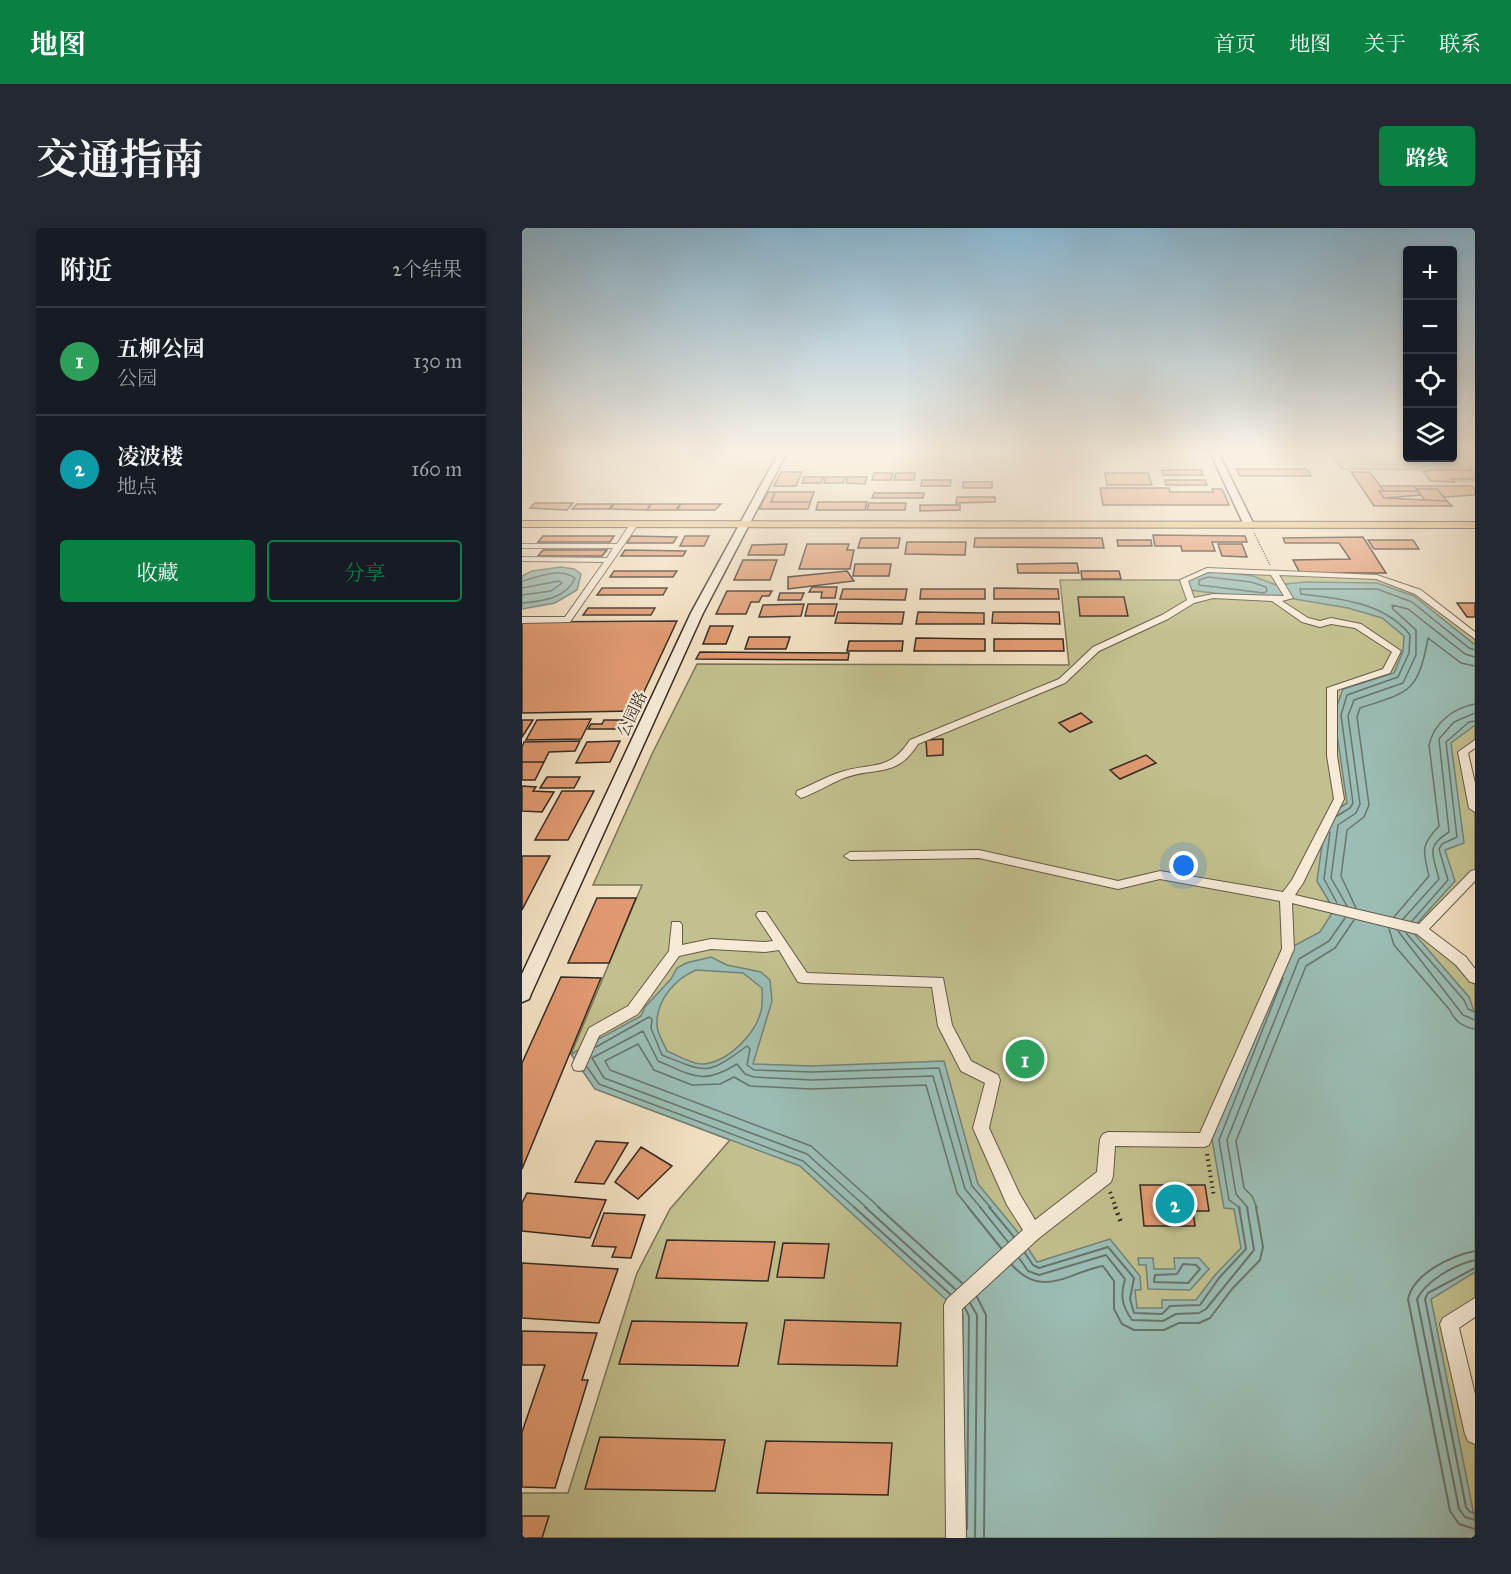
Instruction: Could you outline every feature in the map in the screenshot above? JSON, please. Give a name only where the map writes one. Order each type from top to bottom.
[{"type":"main road","points":[[522,522],[741,522]]},
{"type":"main road","points":[[522,522],[1475,524]]},
{"type":"street","points":[[522,975],[636,733],[688,615],[745,513]]},
{"type":"street","name":"公园路","points":[[523,992],[697,613],[746,513]]},
{"type":"street","points":[[1243,513],[1248,523]]},
{"type":"street","points":[[522,620],[567,620],[635,523]]},
{"type":"street","points":[[522,546],[618,546]]},
{"type":"street","points":[[522,559],[609,560]]},
{"type":"street","points":[[1191,601],[1184,580],[1207,570],[1377,577],[1418,592],[1475,636]]},
{"type":"street","points":[[801,794],[844,774],[893,765],[906,757],[914,742],[1062,681],[1096,649],[1191,601],[1213,596],[1289,598],[1273,572]]},
{"type":"street","points":[[956,1538],[952,1305],[1033,1232],[1105,1176],[1108,1139],[1204,1140],[1288,949],[1286,897],[1297,883],[1340,799],[1332,756],[1332,688],[1387,671],[1397,651],[1358,626],[1331,621],[1320,624],[1305,620],[1274,599]]},
{"type":"street","points":[[1475,742],[1463,752],[1475,808]]},
{"type":"street","points":[[850,856],[979,854],[1118,885],[1160,875],[1286,897],[1420,929],[1461,961],[1475,978]]},
{"type":"street","points":[[1420,929],[1475,874]]},
{"type":"street","points":[[762,915],[803,978],[938,982],[945,1026],[966,1065],[993,1080],[981,1128],[1013,1199],[1033,1232]]},
{"type":"street","points":[[579,1065],[594,1032],[633,1011],[675,952],[676,925]]},
{"type":"street","points":[[675,952],[711,944],[765,947],[782,944]]},
{"type":"street","points":[[1475,1307],[1449,1324],[1475,1434]]},
{"type":"path","points":[[1248,523],[1273,572]]},
{"type":"path","points":[[1204,1140],[1214,1197]]},
{"type":"path","points":[[1105,1176],[1122,1225]]},
{"type":"shaded area","points":[[1207,570],[1377,577],[1418,592],[1475,636],[1475,743],[1463,753],[1475,808],[1475,874],[1421,930],[1475,985],[1475,1302],[1449,1324],[1475,1434],[1475,1538],[963,1315],[953,1306],[956,1538],[522,1538],[522,1493],[568,1493],[637,1273],[670,1209],[730,1140],[595,1089],[571,1054],[642,885],[593,885],[652,754],[697,664],[1069,665],[1060,580],[1184,580]]},
{"type":"water","points":[[561,567],[574,569],[581,574],[577,590],[555,603],[522,609],[522,576],[532,571]]},
{"type":"water","points":[[1207,570],[1253,576],[1276,585],[1306,582],[1377,583],[1414,596],[1475,645],[1475,725],[1451,743],[1464,843],[1445,850],[1455,881],[1411,930],[1469,997],[1475,1014],[1475,1272],[1431,1299],[1475,1520],[1475,1538],[961,1538],[963,1315],[800,1166],[595,1089],[571,1054],[641,1016],[645,1007],[671,979],[677,968],[686,963],[711,957],[727,965],[761,972],[770,980],[772,1001],[753,1064],[812,1066],[944,1061],[978,1184],[1016,1230],[1037,1262],[1110,1239],[1140,1276],[1141,1290],[1135,1290],[1137,1308],[1162,1308],[1162,1300],[1196,1300],[1215,1275],[1241,1248],[1234,1209],[1224,1208],[1212,1139],[1288,949],[1320,932],[1334,910],[1317,881],[1326,816],[1347,803],[1334,714],[1343,689],[1394,673],[1403,651],[1404,636],[1382,618],[1348,608],[1289,598],[1268,600],[1190,590],[1184,580]],"holes":[[[696,970],[743,973],[762,988],[762,1002],[758,1020],[739,1046],[721,1059],[702,1064],[667,1051],[657,1025],[663,999],[674,985]]]},
{"type":"water","points":[[1138,1258],[1153,1258],[1154,1269],[1175,1269],[1174,1258],[1199,1258],[1209,1269],[1190,1290],[1148,1289],[1146,1265],[1139,1265]]},
{"type":"building","points":[[1153,535],[1245,536],[1247,542],[1212,542],[1215,551],[1182,551],[1181,546],[1155,546]]},
{"type":"building","points":[[543,536],[614,536],[610,542],[538,542]]},
{"type":"building","points":[[631,536],[677,537],[673,543],[627,543]]},
{"type":"building","points":[[685,536],[709,536],[704,546],[680,546]]},
{"type":"building","points":[[1363,537],[1386,573],[1300,573],[1293,560],[1350,559],[1339,543],[1285,543],[1283,538]]},
{"type":"building","points":[[861,538],[900,538],[898,548],[858,548]]},
{"type":"building","points":[[975,538],[1102,538],[1104,548],[974,547]]},
{"type":"building","points":[[1117,540],[1151,540],[1152,546],[1118,546]]},
{"type":"building","points":[[1368,540],[1413,540],[1419,549],[1374,549]]},
{"type":"building","points":[[907,542],[966,542],[965,555],[905,554]]},
{"type":"building","points":[[787,544],[784,555],[748,555],[752,545]]},
{"type":"building","points":[[807,544],[849,544],[847,550],[854,550],[850,569],[799,569]]},
{"type":"building","points":[[1218,544],[1242,544],[1247,557],[1222,556]]},
{"type":"building","points":[[543,550],[607,550],[602,556],[538,556]]},
{"type":"building","points":[[625,550],[686,551],[683,556],[621,556]]},
{"type":"building","points":[[743,560],[777,560],[770,580],[734,580]]},
{"type":"building","points":[[1077,563],[1079,573],[1018,573],[1017,564]]},
{"type":"building","points":[[855,564],[891,564],[889,576],[853,576]]},
{"type":"building","points":[[614,571],[677,571],[673,577],[610,577]]},
{"type":"building","points":[[847,571],[854,581],[788,589],[788,577]]},
{"type":"building","points":[[1081,571],[1119,571],[1121,579],[1082,579]]},
{"type":"building","points":[[812,587],[837,587],[835,598],[821,598],[822,592],[809,592]]},
{"type":"building","points":[[602,588],[667,588],[663,595],[597,595]]},
{"type":"building","points":[[994,588],[1058,589],[1059,599],[994,599]]},
{"type":"building","points":[[843,589],[907,589],[905,600],[840,599]]},
{"type":"building","points":[[921,589],[985,589],[985,599],[920,599]]},
{"type":"building","points":[[727,591],[772,591],[769,596],[762,596],[759,602],[751,602],[746,614],[716,614]]},
{"type":"building","points":[[780,593],[804,593],[801,600],[778,600]]},
{"type":"building","points":[[1078,597],[1124,597],[1128,616],[1080,616]]},
{"type":"building","points":[[1457,603],[1475,603],[1475,617],[1467,617]]},
{"type":"building","points":[[804,604],[801,616],[759,617],[763,605]]},
{"type":"building","points":[[808,604],[837,604],[834,616],[805,616]]},
{"type":"building","points":[[588,608],[655,608],[651,615],[583,615]]},
{"type":"building","points":[[838,612],[904,612],[902,624],[835,623]]},
{"type":"building","points":[[918,612],[984,613],[984,624],[916,624]]},
{"type":"building","points":[[993,612],[1059,612],[1060,624],[992,623]]},
{"type":"building","points":[[677,621],[635,711],[522,713],[522,622]]},
{"type":"building","points":[[710,626],[733,626],[726,644],[703,644]]},
{"type":"building","points":[[749,637],[790,637],[786,649],[745,649]]},
{"type":"building","points":[[916,638],[985,639],[985,651],[914,651]]},
{"type":"building","points":[[994,639],[1063,639],[1064,651],[994,651]]},
{"type":"building","points":[[849,641],[903,641],[902,651],[847,651]]},
{"type":"building","points":[[700,652],[849,653],[848,660],[696,659]]},
{"type":"building","points":[[1081,713],[1092,722],[1070,732],[1059,723]]},
{"type":"building","points":[[591,719],[581,739],[526,740],[537,720]]},
{"type":"building","points":[[522,720],[533,720],[522,737]]},
{"type":"building","points":[[604,720],[626,720],[624,723],[632,723],[630,729],[588,729],[591,724],[602,724]]},
{"type":"building","points":[[943,739],[943,755],[927,756],[926,740]]},
{"type":"building","points":[[580,741],[575,751],[549,752],[544,762],[522,762],[524,742]]},
{"type":"building","points":[[620,741],[610,762],[576,763],[587,742]]},
{"type":"building","points":[[1146,755],[1156,763],[1120,779],[1110,770]]},
{"type":"building","points":[[522,762],[544,762],[535,780],[522,780]]},
{"type":"building","points":[[547,777],[580,777],[574,788],[540,788]]},
{"type":"building","points":[[522,786],[536,787],[533,791],[554,792],[542,812],[522,811]]},
{"type":"building","points":[[562,791],[594,791],[568,840],[535,840]]},
{"type":"building","points":[[522,856],[550,856],[522,910]]},
{"type":"building","points":[[597,898],[636,898],[609,963],[568,963]]},
{"type":"building","points":[[561,977],[601,978],[522,1169],[522,1063]]},
{"type":"building","points":[[596,1141],[628,1143],[604,1184],[575,1182]]},
{"type":"building","points":[[641,1147],[672,1166],[638,1199],[615,1182]]},
{"type":"building","points":[[1140,1185],[1205,1185],[1209,1211],[1193,1211],[1195,1226],[1144,1226]]},
{"type":"building","points":[[527,1193],[606,1200],[590,1238],[522,1231],[522,1203]]},
{"type":"building","points":[[604,1213],[645,1215],[631,1258],[612,1257],[616,1247],[592,1246]]},
{"type":"building","points":[[667,1240],[775,1242],[768,1281],[656,1278]]},
{"type":"building","points":[[783,1243],[829,1244],[824,1278],[777,1277]]},
{"type":"building","points":[[522,1263],[618,1269],[599,1323],[522,1318]]},
{"type":"building","points":[[785,1320],[901,1323],[897,1366],[778,1364]]},
{"type":"building","points":[[632,1321],[747,1323],[738,1366],[619,1364]]},
{"type":"building","points":[[522,1331],[597,1333],[582,1380],[588,1380],[555,1488],[522,1487],[522,1432],[545,1365],[522,1365]]},
{"type":"building","points":[[600,1437],[725,1440],[715,1491],[585,1489]]},
{"type":"building","points":[[766,1441],[892,1443],[888,1495],[757,1493]]},
{"type":"building","points":[[522,1516],[549,1516],[542,1538],[522,1538]]},
{"type":"place","name":"五柳公园","points":[[1025,1059]]},
{"type":"place","name":"凌波楼","points":[[1175,1204]]}]
